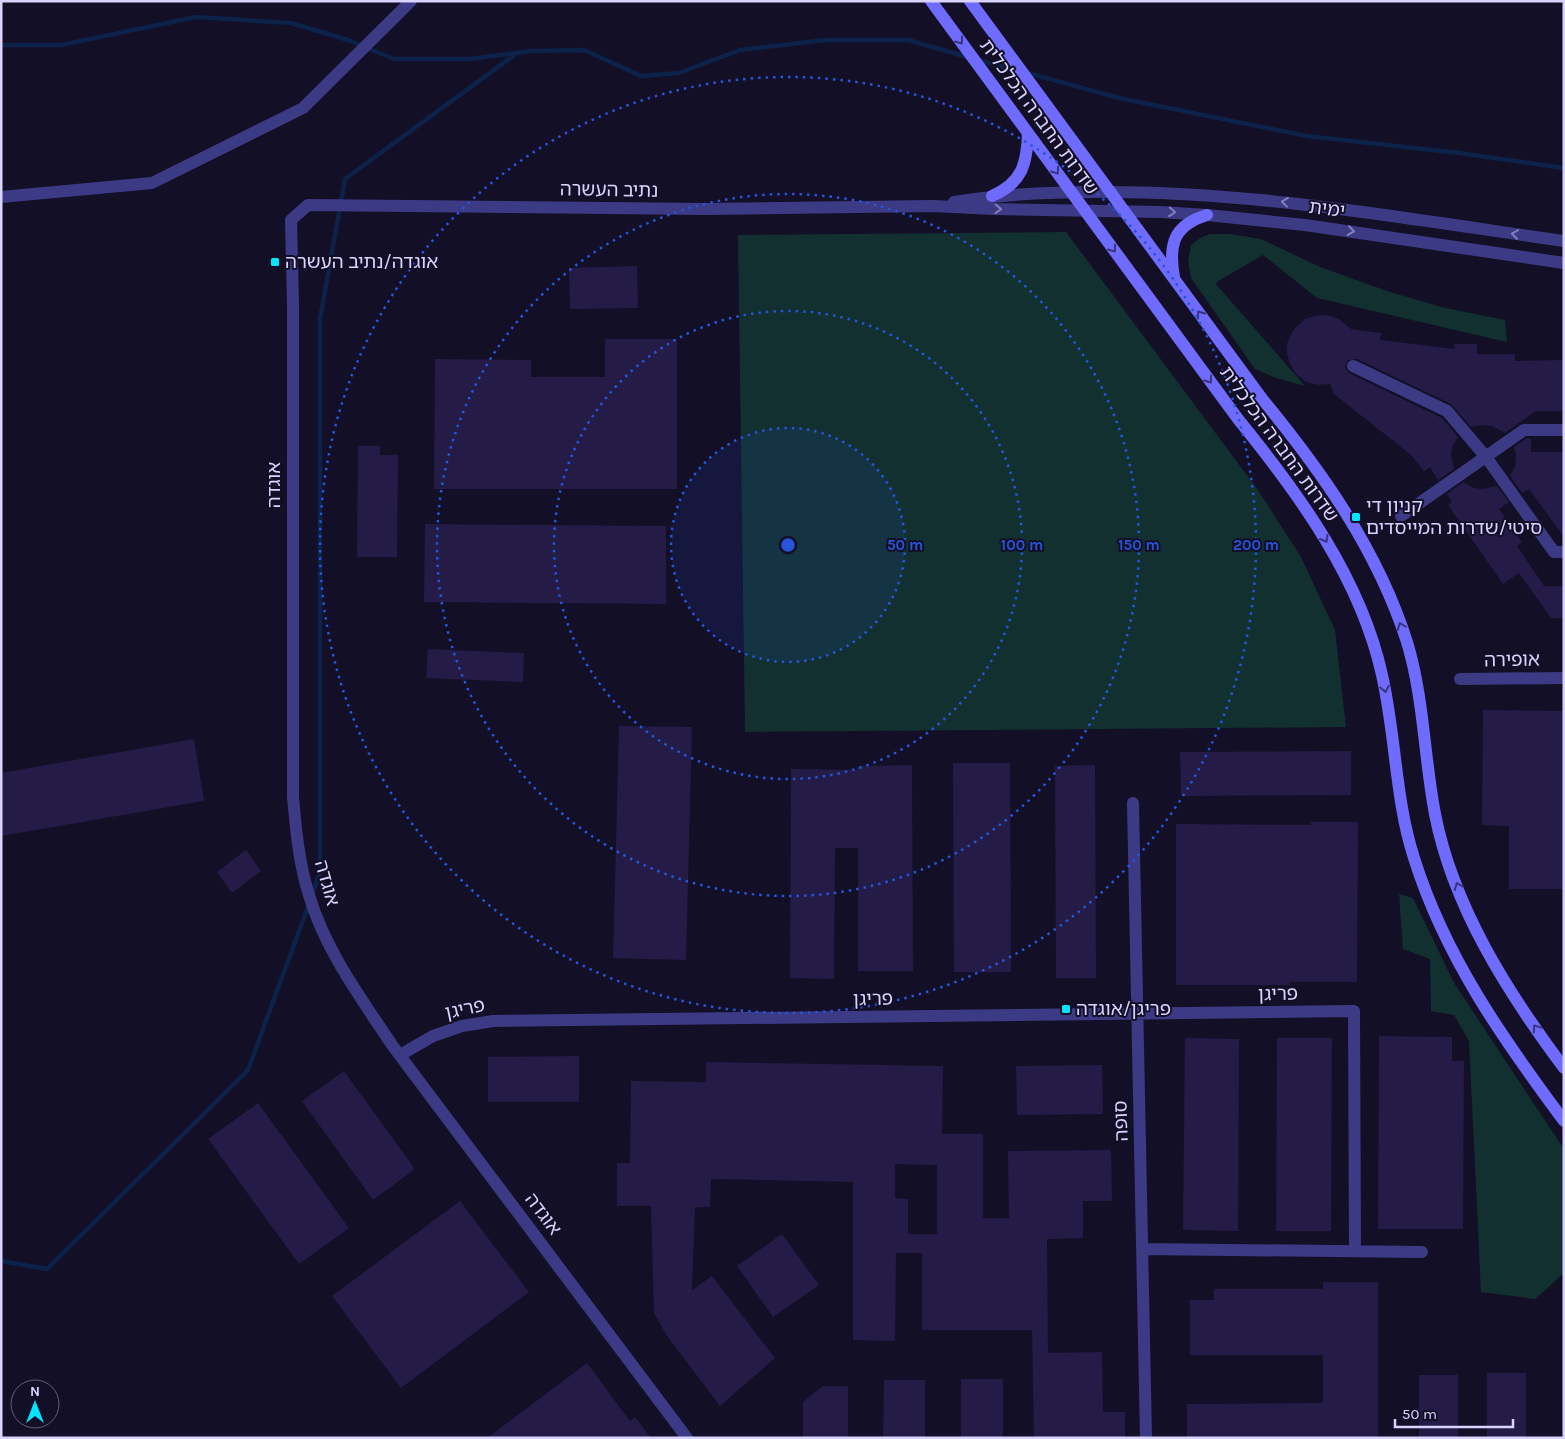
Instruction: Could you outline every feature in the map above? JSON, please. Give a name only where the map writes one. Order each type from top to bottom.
[{"type":"main road","name":"שדרות החברה הכלכלית","points":[[931,1],[1238,419],[1288,482],[1345,574],[1376,651],[1388,702],[1405,822],[1414,858],[1439,926],[1474,993],[1518,1060],[1564,1121]]},
{"type":"main road","name":"שדרות החברה הכלכלית","points":[[970,1],[1263,400],[1314,463],[1334,492],[1373,560],[1407,642],[1419,697],[1436,815],[1444,848],[1468,914],[1502,977],[1544,1042],[1564,1068]]},
{"type":"main road","points":[[992,196],[1010,186],[1019,176],[1025,164],[1028,150],[1028,133]]},
{"type":"main road","points":[[1174,279],[1172,250],[1177,233],[1184,225],[1194,219],[1207,215]]},
{"type":"street","points":[[1,197],[152,183],[303,108],[374,40],[411,1]]},
{"type":"street","name":"נתיב העשרה","points":[[932,206],[992,196],[1110,192]]},
{"type":"street","name":"ימית","points":[[1110,192],[1225,196],[1292,203],[1564,241]]},
{"type":"street","name":"נתיב העשרה","points":[[291,220],[308,205],[705,210],[932,206],[995,210],[1084,210]]},
{"type":"street","name":"ימית","points":[[1084,210],[1124,210],[1207,215],[1345,230],[1564,263]]},
{"type":"street","name":"אוגדה","points":[[291,220],[293,314],[293,797],[297,843],[309,896],[330,946],[357,993],[400,1055],[687,1438]]},
{"type":"street","points":[[1353,366],[1447,411],[1486,457],[1554,552],[1564,552]]},
{"type":"street","points":[[1402,516],[1524,430],[1564,430]]},
{"type":"street","name":"אופירה","points":[[1460,679],[1564,678]]},
{"type":"street","name":"סופה","points":[[1133,803],[1136,1014],[1144,1249],[1146,1438]]},
{"type":"street","name":"פריגן","points":[[400,1055],[433,1036],[462,1026],[493,1022],[1354,1011],[1355,1252]]},
{"type":"street","points":[[1144,1249],[1422,1252]]},
{"type":"green space","points":[[1066,232],[1258,490],[1301,557],[1335,630],[1346,727],[745,732],[738,235]]},
{"type":"green space","points":[[1210,234],[1230,234],[1261,239],[1320,267],[1390,292],[1445,308],[1505,320],[1507,342],[1317,298],[1263,255],[1215,283],[1305,386],[1276,378],[1255,369],[1191,278],[1188,260],[1191,245],[1200,238]]},
{"type":"green space","points":[[1399,894],[1413,898],[1454,983],[1564,1149],[1564,1273],[1535,1299],[1481,1292],[1469,1041],[1454,1015],[1431,1011],[1430,959],[1403,949]]},
{"type":"building","points":[[637,266],[638,308],[570,309],[569,268]]},
{"type":"building","points":[[1327,315],[1339,319],[1351,329],[1381,333],[1380,340],[1455,349],[1454,344],[1477,344],[1477,354],[1515,354],[1515,361],[1564,360],[1564,411],[1536,411],[1505,433],[1492,426],[1471,427],[1451,404],[1357,359],[1348,360],[1345,367],[1349,373],[1442,418],[1458,437],[1453,445],[1451,454],[1454,469],[1438,480],[1430,467],[1424,471],[1411,455],[1334,394],[1330,384],[1318,385],[1306,382],[1296,374],[1287,354],[1287,344],[1291,334],[1305,319]]},
{"type":"building","points":[[605,339],[677,339],[677,489],[434,489],[435,359],[531,360],[531,377],[605,377]]},
{"type":"building","points":[[1527,438],[1531,439],[1531,452],[1564,452],[1564,537],[1529,489],[1522,493],[1510,476],[1515,466],[1516,456],[1514,447]]},
{"type":"building","points":[[358,446],[380,446],[380,455],[398,455],[397,557],[357,557]]},
{"type":"building","points":[[1463,482],[1474,488],[1483,489],[1497,486],[1509,502],[1499,509],[1522,542],[1517,546],[1544,586],[1564,586],[1564,618],[1551,618],[1519,573],[1503,584],[1448,505],[1452,502],[1447,494]]},
{"type":"building","points":[[425,524],[666,526],[666,604],[424,602]]},
{"type":"building","points":[[428,649],[524,653],[523,682],[426,678]]},
{"type":"building","points":[[1483,710],[1564,711],[1564,889],[1509,889],[1509,826],[1482,825]]},
{"type":"building","points":[[619,726],[692,727],[686,960],[613,958]]},
{"type":"building","points":[[194,739],[204,801],[1,836],[1,773]]},
{"type":"building","points":[[1351,751],[1351,795],[1181,796],[1180,752]]},
{"type":"building","points":[[953,763],[1010,763],[1011,972],[954,972]]},
{"type":"building","points":[[912,765],[913,971],[858,971],[858,848],[835,848],[834,979],[790,978],[791,769],[857,770],[857,766]]},
{"type":"building","points":[[1095,765],[1096,978],[1056,978],[1055,766]]},
{"type":"building","points":[[1311,822],[1358,822],[1357,982],[1290,982],[1290,985],[1176,985],[1176,824],[1311,825]]},
{"type":"building","points":[[246,850],[261,871],[232,893],[217,872]]},
{"type":"building","points":[[1379,1036],[1452,1037],[1452,1061],[1464,1061],[1463,1229],[1378,1229]]},
{"type":"building","points":[[1185,1038],[1239,1039],[1238,1231],[1183,1230]]},
{"type":"building","points":[[1277,1038],[1332,1038],[1331,1231],[1276,1231]]},
{"type":"building","points":[[579,1056],[579,1102],[488,1102],[488,1057]]},
{"type":"building","points":[[706,1062],[943,1066],[942,1134],[983,1134],[983,1218],[1009,1218],[1008,1151],[1111,1150],[1112,1201],[1083,1201],[1083,1238],[1047,1239],[1048,1353],[1102,1352],[1103,1412],[1125,1412],[1125,1438],[1034,1438],[1032,1330],[922,1330],[922,1253],[896,1253],[895,1341],[853,1340],[853,1182],[711,1179],[710,1207],[695,1207],[692,1290],[712,1276],[775,1358],[720,1406],[667,1336],[654,1313],[651,1206],[617,1206],[617,1163],[630,1163],[631,1081],[706,1082]],"holes":[[[895,1164],[937,1165],[937,1234],[908,1234],[908,1199],[895,1198]]]},
{"type":"building","points":[[1102,1065],[1103,1114],[1017,1115],[1016,1066]]},
{"type":"building","points":[[344,1071],[415,1169],[373,1200],[302,1101]]},
{"type":"building","points":[[258,1103],[349,1228],[299,1264],[208,1139]]},
{"type":"building","points":[[460,1201],[529,1292],[401,1388],[332,1296]]},
{"type":"building","points":[[782,1234],[819,1285],[773,1317],[737,1266]]},
{"type":"building","points":[[1323,1282],[1378,1282],[1378,1438],[1187,1438],[1187,1404],[1323,1403],[1323,1355],[1190,1355],[1190,1300],[1214,1300],[1214,1289],[1323,1289]]},
{"type":"building","points":[[587,1363],[630,1421],[635,1417],[651,1438],[487,1438]]},
{"type":"building","points":[[1487,1373],[1526,1373],[1526,1438],[1487,1438]]},
{"type":"building","points":[[1419,1375],[1458,1375],[1458,1438],[1419,1438]]},
{"type":"building","points":[[961,1379],[1003,1379],[1003,1438],[961,1438]]},
{"type":"building","points":[[884,1380],[925,1380],[925,1438],[883,1438]]},
{"type":"building","points":[[823,1386],[848,1386],[848,1438],[803,1438],[803,1402]]},
{"type":"waterway","points":[[1,45],[61,45],[196,17],[291,23],[348,40],[394,59],[470,59],[531,51],[584,50],[641,76],[679,73],[740,50],[825,40],[908,40],[967,57]]},
{"type":"waterway","points":[[312,895],[320,872],[320,319],[345,179],[517,53]]},
{"type":"waterway","points":[[977,60],[1018,71]]},
{"type":"waterway","points":[[1028,73],[1119,98],[1307,136],[1459,153],[1564,168]]},
{"type":"waterway","points":[[1,1261],[47,1269],[248,1070],[309,904]]},
{"type":"place","name":"אוגדה/נתיב העשרה","points":[[275,262]]},
{"type":"place","name":"קניון די סיטי/שדרות המייסדים","points":[[1356,517]]},
{"type":"place","name":"פריגן/אוגדה","points":[[1066,1009]]}]
